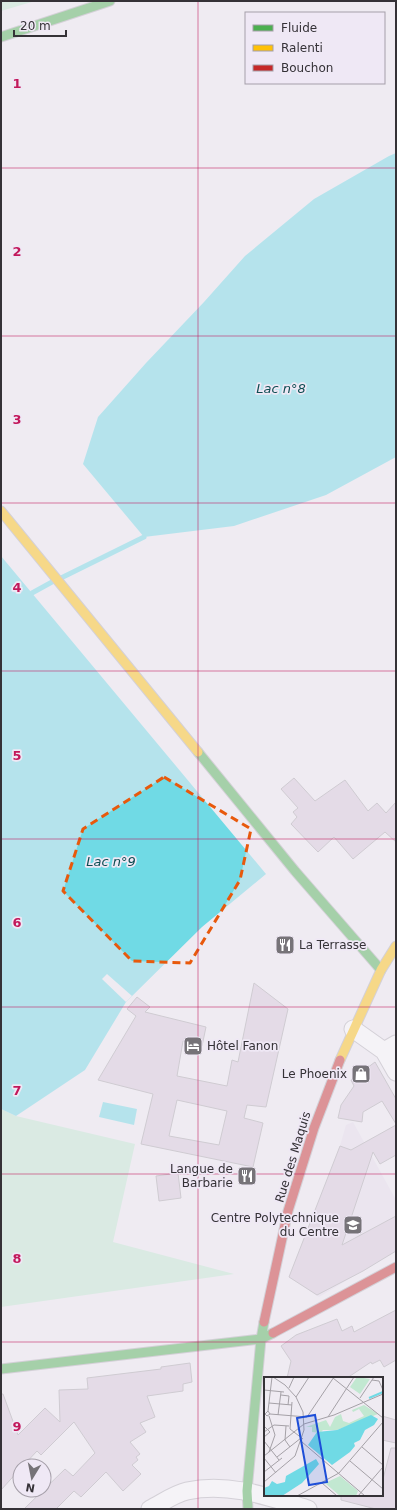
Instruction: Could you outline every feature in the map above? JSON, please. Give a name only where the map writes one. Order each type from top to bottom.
[{"type":"street","points":[[1,37],[102,2]]},
{"type":"street","points":[[1,511],[296,871],[381,970]]},
{"type":"street","name":"Rue des Maquis","points":[[248,1509],[247,1491],[261,1339],[270,1290],[288,1211],[314,1128],[334,1072],[352,1029],[381,970],[396,946]]},
{"type":"street","points":[[352,1029],[390,1048],[396,1072]]},
{"type":"street","points":[[1,1369],[261,1339],[396,1267]]},
{"type":"street","points":[[150,1509],[166,1500],[186,1492],[216,1488],[247,1491],[308,1509]]},
{"type":"highlighted area","points":[[164,777],[251,829],[240,880],[190,963],[132,961],[63,891],[83,829]]},
{"type":"shaded area","name":"Centre Polytechnique du Centre","points":[[353,1122],[396,1200],[396,1251],[319,1297],[289,1277],[340,1146],[346,1125]]},
{"type":"green space","points":[[1,1],[35,1],[1,11]]},
{"type":"green space","points":[[1,1109],[16,1116],[135,1144],[113,1242],[234,1274],[1,1307]]},
{"type":"water","name":"Lac n°8","points":[[396,153],[396,457],[326,495],[234,526],[144,537],[83,464],[98,417],[245,256],[314,199]]},
{"type":"water","name":"Lac n°9","points":[[1,556],[266,874],[202,927],[126,1002],[85,1070],[16,1116],[1,1109]]},
{"type":"water","points":[[103,1102],[137,1109],[134,1125],[99,1117]]},
{"type":"pier","points":[[107,974],[132,996],[126,1002],[102,979]]},
{"type":"building","points":[[294,778],[315,801],[345,780],[368,811],[377,803],[386,813],[396,802],[396,842],[385,832],[353,859],[334,837],[318,852],[291,824],[297,817],[293,812],[298,808],[281,789]]},
{"type":"building","points":[[254,983],[288,1009],[266,1107],[247,1105],[244,1118],[263,1123],[253,1167],[141,1144],[153,1094],[98,1080],[136,1016],[127,1009],[137,997],[150,1007],[145,1012],[206,1027],[202,1046],[183,1041],[177,1076],[227,1086],[232,1060],[238,1062]],"holes":[[[177,1100],[227,1111],[219,1145],[169,1136]]]},
{"type":"building","points":[[375,1062],[396,1099],[396,1124],[382,1101],[363,1112],[362,1122],[338,1118],[341,1105],[354,1086],[351,1080]]},
{"type":"building","name":"Centre Polytechnique du Centre","points":[[396,1125],[396,1155],[380,1164],[373,1152],[342,1245],[396,1216],[396,1251],[363,1271],[317,1295],[289,1277],[340,1146],[351,1150]]},
{"type":"building","points":[[178,1173],[181,1198],[159,1201],[156,1176]]},
{"type":"building","points":[[396,1310],[396,1360],[384,1367],[380,1360],[372,1364],[371,1362],[348,1377],[287,1377],[291,1361],[281,1346],[296,1335],[337,1319],[342,1331],[352,1326],[354,1332]]},
{"type":"building","points":[[190,1363],[192,1382],[183,1384],[183,1391],[147,1396],[155,1417],[140,1423],[146,1432],[130,1442],[140,1454],[136,1457],[138,1460],[132,1465],[141,1474],[123,1491],[106,1472],[81,1497],[74,1491],[56,1509],[24,1509],[35,1498],[52,1498],[52,1482],[65,1469],[73,1476],[95,1453],[74,1422],[41,1455],[37,1451],[30,1458],[12,1458],[12,1478],[1,1490],[1,1394],[3,1394],[18,1435],[45,1408],[60,1422],[59,1390],[88,1389],[87,1378],[161,1369],[161,1367]]},
{"type":"building","points":[[383,1416],[396,1420],[396,1443],[383,1440]]},
{"type":"building","points":[[391,1448],[396,1448],[396,1509],[376,1509],[341,1500],[341,1496],[383,1496],[383,1479]]},
{"type":"waterway","points":[[61,578],[144,537]]},
{"type":"waterway","points":[[32,593],[52,582]]},
{"type":"traffic: fast","points":[[1,37],[110,1]]},
{"type":"traffic: fast","points":[[198,752],[295,871],[381,970]]},
{"type":"traffic: fast","points":[[248,1509],[247,1491],[261,1339],[264,1322]]},
{"type":"traffic: fast","points":[[1,1369],[261,1339],[273,1333]]},
{"type":"traffic: slow","points":[[1,511],[198,752]]},
{"type":"traffic: slow","points":[[340,1060],[381,970],[396,946]]},
{"type":"traffic: jam","points":[[264,1322],[288,1211],[314,1128],[340,1060]]},
{"type":"traffic: jam","points":[[273,1333],[396,1267]]},
{"type":"place","name":"La Terrasse","points":[[285,945]]},
{"type":"place","name":"Hôtel Fanon","points":[[193,1046]]},
{"type":"place","name":"Le Phoenix","points":[[361,1074]]},
{"type":"place","name":"Langue de Barbarie","points":[[247,1176]]},
{"type":"place","name":"Centre Polytechnique du Centre","points":[[353,1225]]}]
